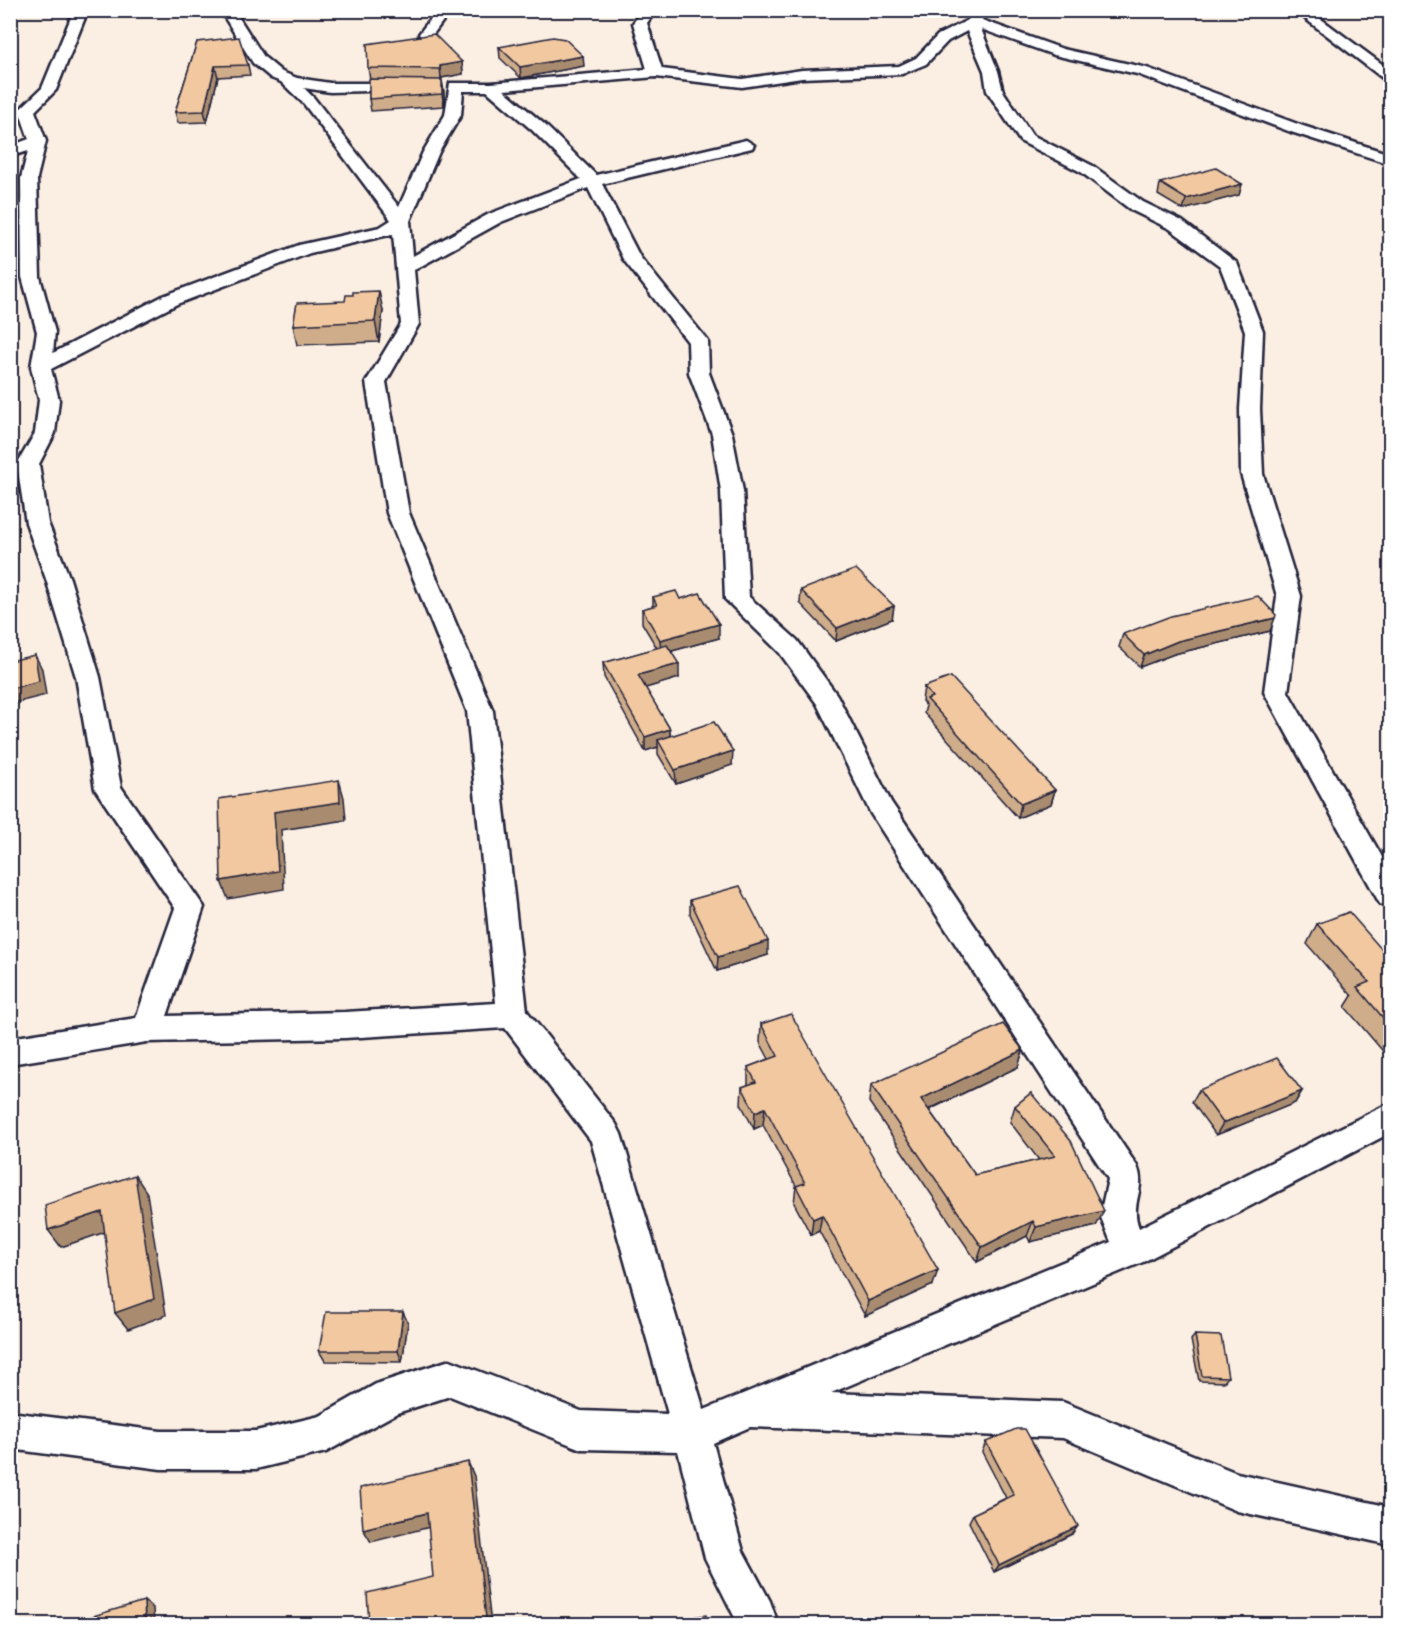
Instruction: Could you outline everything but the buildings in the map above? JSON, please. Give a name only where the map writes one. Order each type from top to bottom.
[{"type":"street","points":[[81,10],[49,90],[27,110],[38,141],[29,178],[31,277],[46,332],[41,367],[49,400],[45,433],[28,464],[37,523],[58,579],[88,677],[108,789],[190,907],[147,1029]]},
{"type":"street","points":[[227,10],[262,64],[288,82],[309,101],[401,221]]},
{"type":"street","points":[[426,34],[445,10]]},
{"type":"street","points":[[650,10],[640,23],[656,73]]},
{"type":"street","points":[[1300,10],[1390,77]]},
{"type":"street","points":[[758,1624],[756,1615],[725,1558],[692,1433],[605,1134],[512,1015],[480,711],[398,513],[376,382],[410,324],[401,221],[431,152],[453,115],[456,104],[449,86],[491,87],[656,73],[742,82],[802,74],[902,70],[921,61],[943,38],[978,16]]},
{"type":"street","points":[[978,16],[1059,52],[1142,71],[1298,129],[1390,159]]},
{"type":"street","points":[[978,16],[974,31],[991,71],[994,91],[1026,138],[1087,169],[1137,206],[1176,225],[1228,262],[1254,331],[1250,409],[1252,474],[1289,596],[1276,692],[1390,896]]},
{"type":"street","points":[[288,82],[322,86],[421,86]]},
{"type":"street","points":[[491,87],[538,127],[592,181],[632,259],[698,341],[699,373],[722,434],[732,491],[737,599],[788,646],[828,701],[880,807],[1125,1177],[1117,1215],[1131,1250]]},
{"type":"street","points":[[10,152],[38,141]]},
{"type":"street","points":[[405,268],[495,218],[592,181],[746,145]]},
{"type":"street","points":[[41,367],[170,300],[305,249],[386,231],[401,221]]},
{"type":"street","points":[[10,1051],[147,1029],[345,1025],[512,1015]]},
{"type":"street","points":[[10,1430],[161,1450],[256,1450],[326,1433],[389,1397],[450,1378],[581,1430],[692,1433],[1033,1293],[1131,1250],[1390,1117]]},
{"type":"street","points":[[750,1409],[1063,1420],[1237,1492],[1390,1526]]}]
